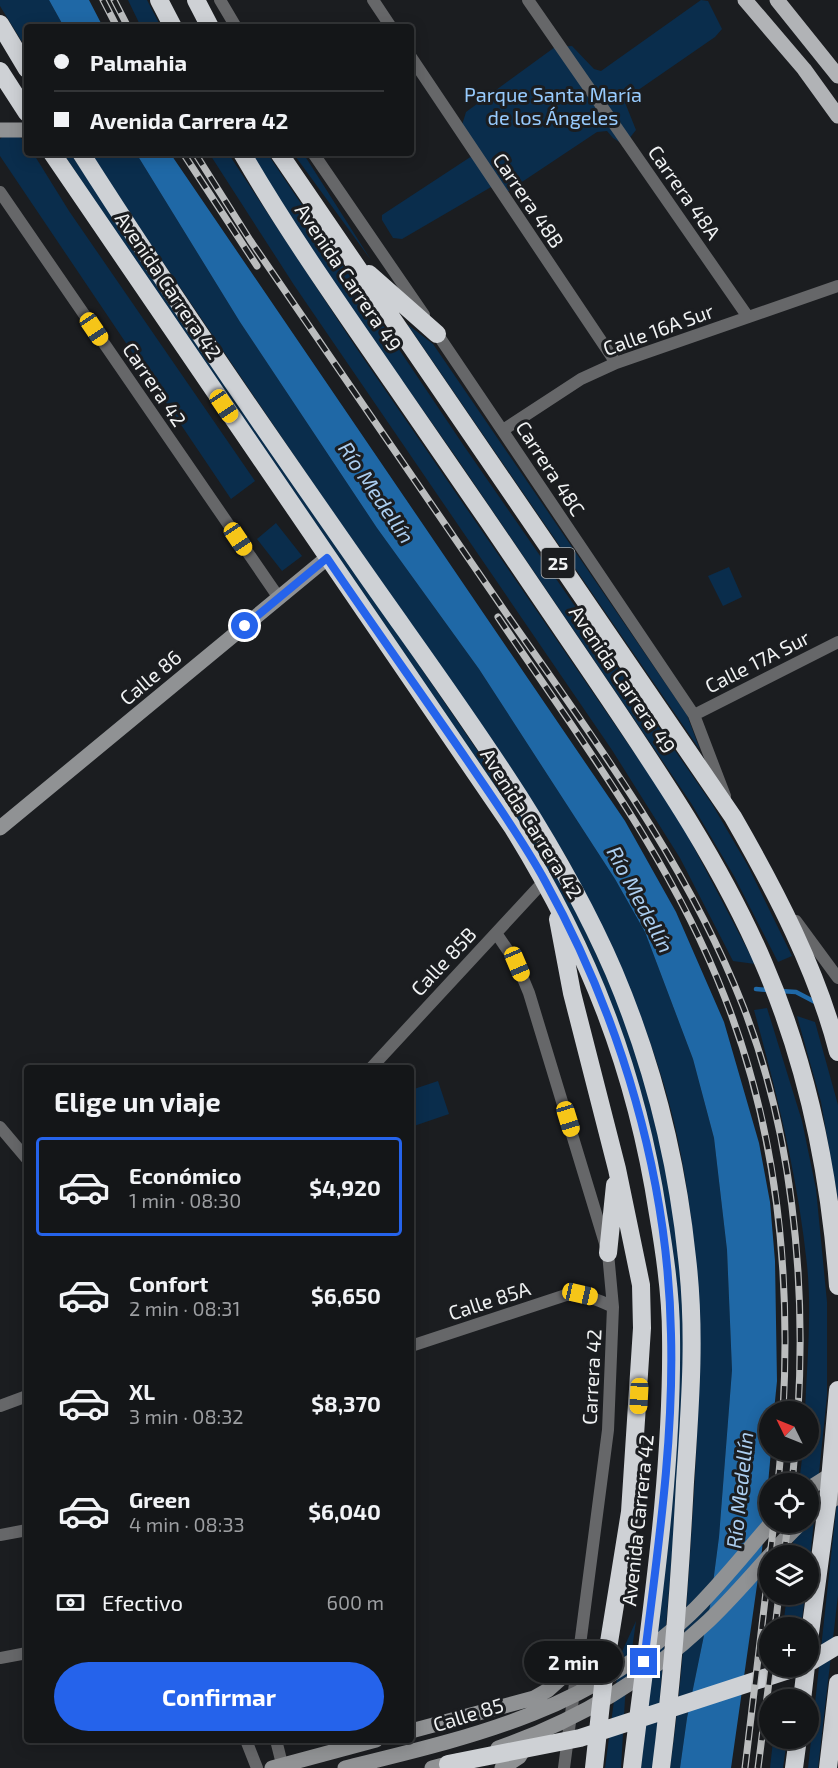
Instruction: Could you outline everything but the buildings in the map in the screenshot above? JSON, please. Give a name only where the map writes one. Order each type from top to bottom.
[{"type":"highway","points":[[159,0],[171,24]]},
{"type":"highway","points":[[196,0],[208,24]]},
{"type":"highway","points":[[0,24],[24,64]]},
{"type":"highway","points":[[2,80],[24,109]]},
{"type":"highway","name":"Avenida Carrera 42","points":[[54,156],[479,777],[545,880],[591,972],[625,1065],[652,1173],[668,1289],[671,1332],[669,1426],[632,1768]]},
{"type":"highway","name":"Avenida Carrera 42","points":[[83,156],[291,467],[509,782],[564,871],[592,926],[625,1000],[653,1086],[667,1140],[687,1258],[692,1316],[692,1372],[682,1543],[670,1697],[661,1768]]},
{"type":"highway","name":"Avenida Carrera 49","points":[[244,156],[293,237],[675,798],[718,868],[764,964],[786,1018],[823,1159],[830,1196],[838,1286]]},
{"type":"highway","name":"Avenida Carrera 49","points":[[281,156],[733,817],[770,886],[816,986],[837,1048]]},
{"type":"highway","points":[[347,254],[437,334]]},
{"type":"highway","points":[[555,899],[572,993],[617,1168],[638,1263],[642,1328],[630,1512],[605,1667],[594,1768]]},
{"type":"highway","points":[[608,1253],[617,1168]]},
{"type":"highway","points":[[812,1617],[829,1491],[838,1390]]},
{"type":"highway","points":[[819,1656],[838,1645]]},
{"type":"highway","points":[[440,1766],[580,1738],[767,1677]]},
{"type":"highway","points":[[828,1768],[838,1683]]},
{"type":"highway","points":[[794,1768],[797,1749]]},
{"type":"main road","points":[[745,0],[804,69],[838,116]]},
{"type":"main road","points":[[777,0],[838,76]]},
{"type":"main road","points":[[0,130],[24,130]]},
{"type":"main road","name":"Calle 86","points":[[0,828],[327,558]]},
{"type":"main road","points":[[819,1482],[838,1470]]},
{"type":"main road","points":[[819,1509],[838,1496]]},
{"type":"main road","name":"Calle 85","points":[[345,1768],[492,1730],[545,1711],[584,1692],[630,1664],[681,1622],[762,1533]]},
{"type":"main road","name":"Calle 85","points":[[440,1766],[520,1740],[562,1723],[658,1664],[705,1624],[791,1533]]},
{"type":"main road","points":[[414,1730],[534,1698],[548,1690],[577,1664]]},
{"type":"main road","points":[[502,1707],[515,1710],[522,1715],[528,1730],[527,1745],[519,1757],[502,1768]]},
{"type":"main road","points":[[279,1767],[365,1743]]},
{"type":"street","points":[[220,0],[234,24]]},
{"type":"street","points":[[373,0],[389,24]]},
{"type":"street","name":"Carrera 48A","points":[[528,0],[748,317]]},
{"type":"street","name":"Carrera 48B","points":[[414,61],[616,363]]},
{"type":"street","name":"Carrera 48C","points":[[316,156],[694,715],[733,817]]},
{"type":"street","name":"Carrera 42","points":[[0,192],[279,598]]},
{"type":"street","name":"Calle 16A Sur","points":[[503,430],[582,379],[616,363],[838,286]]},
{"type":"street","name":"Calle 17A Sur","points":[[694,715],[838,642]]},
{"type":"street","name":"Calle 85B","points":[[373,1065],[545,880]]},
{"type":"street","points":[[770,886],[838,978]]},
{"type":"street","name":"Carrera 42","points":[[496,933],[517,964],[535,1011],[608,1253],[613,1306],[608,1430],[564,1768]]},
{"type":"street","points":[[0,1127],[24,1156]]},
{"type":"street","name":"Calle 85A","points":[[414,1345],[566,1295],[594,1298],[613,1306]]},
{"type":"street","points":[[0,1406],[24,1397]]},
{"type":"street","points":[[0,1535],[24,1531]]},
{"type":"street","points":[[0,1658],[24,1654]]},
{"type":"street","points":[[247,1743],[257,1768]]},
{"type":"street","points":[[276,1743],[279,1767]]},
{"type":"green space","points":[[0,0],[49,0],[62,24],[24,24],[24,45],[0,6]]},
{"type":"green space","points":[[128,0],[147,0],[159,24],[140,24]]},
{"type":"green space","name":"Parque Santa María de los Ángeles","points":[[701,0],[708,1],[722,29],[715,37],[631,95],[626,105],[636,130],[624,145],[607,131],[597,132],[507,192],[498,183],[402,239],[393,238],[382,220],[382,215],[478,152],[462,125],[466,112],[555,47],[572,46],[594,69],[601,71]]},
{"type":"green space","points":[[15,134],[24,140],[24,156],[35,156],[69,211],[255,481],[231,499],[0,156],[0,139],[4,135]]},
{"type":"green space","points":[[65,156],[72,156],[526,822],[569,895],[620,1006],[645,1084],[665,1164],[675,1224],[684,1313],[684,1413],[654,1768],[641,1768],[678,1361],[613,1009],[587,945],[562,899]]},
{"type":"green space","points":[[91,156],[138,156],[240,322],[377,528],[479,669],[615,879],[645,932],[693,1059],[714,1138],[727,1250],[732,1370],[719,1537],[710,1606],[687,1718],[680,1768],[670,1768],[683,1654],[697,1442],[699,1347],[698,1299],[689,1203],[673,1116],[649,1040],[619,966],[567,858]]},
{"type":"green space","points":[[211,156],[230,156],[357,349],[644,767],[680,821],[755,964],[733,961],[680,858],[612,750],[294,285]]},
{"type":"green space","points":[[253,156],[269,156],[464,446],[712,804],[748,866],[792,956],[778,962],[734,876],[691,803],[456,457],[294,227]]},
{"type":"green space","points":[[295,156],[305,156],[371,260]]},
{"type":"green space","points":[[407,324],[433,344],[687,715],[700,750]]},
{"type":"green space","points":[[276,523],[302,556],[282,571],[257,539]]},
{"type":"green space","points":[[729,567],[742,597],[723,606],[708,576]]},
{"type":"green space","points":[[767,1008],[802,1121],[816,1189],[827,1302],[827,1396],[819,1473],[800,1473],[802,1461],[819,1461],[819,1401],[806,1401],[809,1338],[807,1265],[798,1200],[779,1105],[754,1010]]},
{"type":"green space","points":[[797,1016],[815,1022],[838,1105],[838,1201],[821,1102]]},
{"type":"green space","points":[[438,1081],[449,1114],[414,1126],[414,1089]]},
{"type":"green space","points":[[838,1492],[838,1595],[818,1768],[808,1768],[810,1749],[819,1749],[819,1689],[817,1689]]},
{"type":"green space","points":[[794,1533],[813,1533],[811,1545],[793,1545]]},
{"type":"green space","points":[[786,1605],[804,1605],[802,1617],[784,1617]]},
{"type":"green space","points":[[636,1621],[625,1699],[621,1768],[605,1768],[620,1656]]},
{"type":"green space","points":[[772,1749],[786,1749],[783,1768],[770,1768]]},
{"type":"water","points":[[49,0],[89,0],[101,24],[62,24]]},
{"type":"water","name":"Río Medellín","points":[[138,156],[172,156],[625,821],[676,912],[724,1022],[759,1143],[770,1202],[775,1261],[777,1381],[775,1401],[759,1401],[759,1461],[770,1461],[769,1473],[759,1473],[759,1533],[764,1533],[762,1545],[759,1545],[759,1571],[731,1768],[680,1768],[687,1718],[710,1606],[719,1537],[732,1370],[727,1250],[714,1138],[693,1059],[645,932],[615,879],[479,669],[377,528],[240,322]]},
{"type":"waterway","points":[[756,989],[768,990]]},
{"type":"waterway","points":[[780,991],[796,992],[817,1003]]},
{"type":"railway","points":[[103,0],[115,24]]},
{"type":"railway","points":[[114,0],[126,24]]},
{"type":"railway","points":[[185,156],[257,266]]},
{"type":"railway","points":[[197,156],[250,240],[636,803],[695,902],[720,953],[743,1006],[760,1054],[784,1154],[797,1258],[800,1310],[798,1401]]},
{"type":"railway","points":[[498,617],[592,755],[652,849],[679,897],[725,998],[743,1048],[757,1099],[776,1202],[785,1306],[783,1401]]},
{"type":"railway","points":[[779,1473],[780,1461]]},
{"type":"railway","points":[[793,1473],[794,1461]]},
{"type":"railway","points":[[771,1545],[773,1533]]},
{"type":"railway","points":[[785,1545],[787,1533]]},
{"type":"railway","points":[[745,1768],[764,1605]]},
{"type":"railway","points":[[776,1617],[778,1605]]},
{"type":"railway","points":[[758,1768],[770,1677]]},
{"type":"route","points":[[245,626],[327,558],[513,828],[545,880],[591,972],[625,1065],[642,1126],[663,1240],[668,1289],[671,1332],[668,1436],[644,1662]]}]
